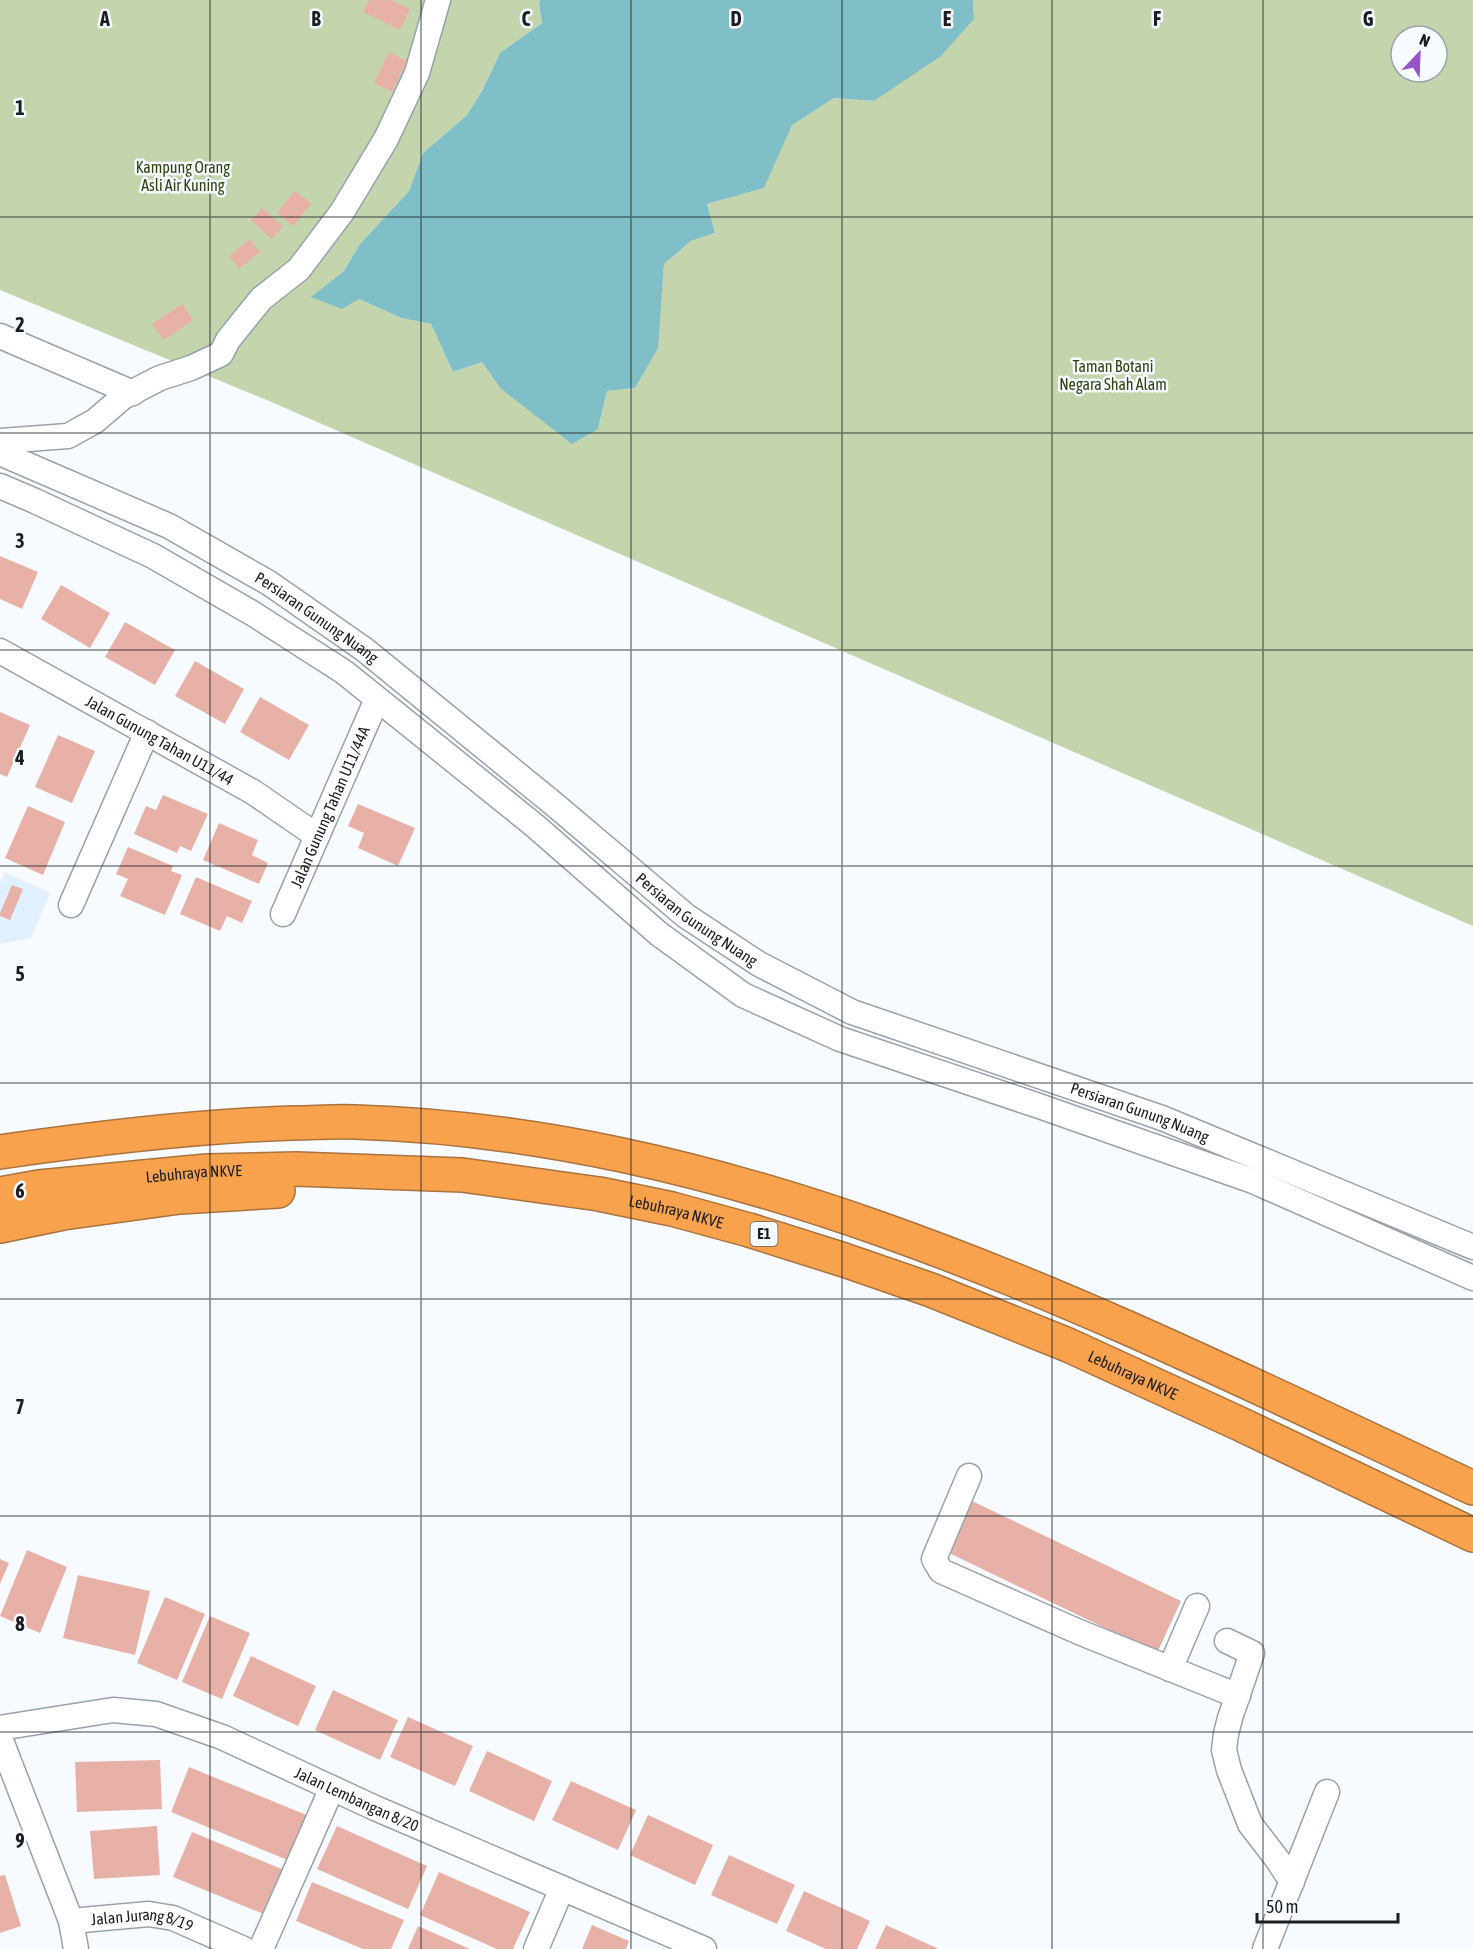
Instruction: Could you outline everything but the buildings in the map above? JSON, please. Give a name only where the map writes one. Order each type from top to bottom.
[{"type":"highway","points":[[0,1152],[166,1130],[239,1125],[352,1122],[426,1126],[503,1134],[624,1155],[755,1187],[944,1251],[1085,1308],[1473,1488]]},
{"type":"highway","name":"Lebuhraya NKVE","points":[[0,1194],[39,1187],[207,1171],[296,1169],[462,1175],[599,1194],[672,1209],[749,1230],[931,1290],[1079,1350],[1473,1535]]},
{"type":"highway","points":[[0,1226],[63,1213],[180,1197],[462,1175]]},
{"type":"street","points":[[0,441],[68,436],[95,421],[123,397],[160,378],[191,368],[221,354],[228,340],[261,299],[299,269],[342,212],[386,139],[417,73],[438,0]]},
{"type":"street","points":[[0,336],[133,393]]},
{"type":"street","name":"Persiaran Gunung Nuang","points":[[0,453],[169,526],[269,583],[365,650],[555,805],[686,916],[759,964],[852,1012],[1162,1118],[1473,1247]]},
{"type":"street","name":"Persiaran Gunung Nuang","points":[[0,486],[153,556],[252,613],[344,672],[534,825],[659,934],[743,995],[840,1039],[1253,1181],[1473,1278]]},
{"type":"street","name":"Jalan Gunung Tahan U11/44","points":[[0,651],[253,792],[316,836]]},
{"type":"street","name":"Jalan Gunung Tahan U11/44A","points":[[283,914],[377,699]]},
{"type":"street","points":[[71,905],[147,732]]},
{"type":"street","points":[[969,1476],[934,1559],[941,1571],[1078,1632],[1238,1696]]},
{"type":"street","points":[[1170,1669],[1197,1606]]},
{"type":"street","points":[[1227,1641],[1252,1653],[1226,1734],[1224,1750],[1229,1770],[1250,1824],[1292,1881]]},
{"type":"street","name":"Jalan Lembangan 8/20","points":[[0,1728],[113,1710],[156,1714],[222,1737],[332,1788],[704,1949]]},
{"type":"street","points":[[0,1738],[71,1921],[76,1949]]},
{"type":"street","points":[[261,1949],[332,1788]]},
{"type":"street","points":[[1265,1949],[1327,1792]]},
{"type":"street","points":[[536,1949],[562,1888]]},
{"type":"street","name":"Jalan Jurang 8/19","points":[[71,1921],[149,1914],[173,1918],[244,1949]]},
{"type":"shaded area","points":[[5,872],[50,893],[31,938],[0,944],[0,883]]},
{"type":"green space","name":"Taman Botani Negara Shah Alam","points":[[0,0],[540,0],[542,23],[500,53],[483,89],[467,115],[423,153],[409,191],[360,244],[344,271],[312,297],[359,299],[401,318],[431,324],[453,372],[482,362],[500,388],[598,429],[607,391],[635,388],[657,348],[664,264],[691,241],[715,233],[707,204],[764,188],[791,125],[834,98],[874,101],[974,19],[973,0],[1473,0],[1473,926],[269,401],[0,290]]},
{"type":"water","points":[[540,0],[973,0],[974,19],[941,56],[874,101],[834,98],[792,125],[764,188],[707,204],[715,233],[691,241],[664,264],[658,348],[635,388],[607,391],[598,429],[572,444],[500,388],[482,362],[453,372],[431,324],[401,318],[359,299],[342,309],[311,297],[344,271],[360,244],[409,191],[423,153],[467,115],[483,89],[500,53],[542,23]]},
{"type":"park label","name":"Kampung Orang Asli Air Kuning","points":[[183,176]]}]
